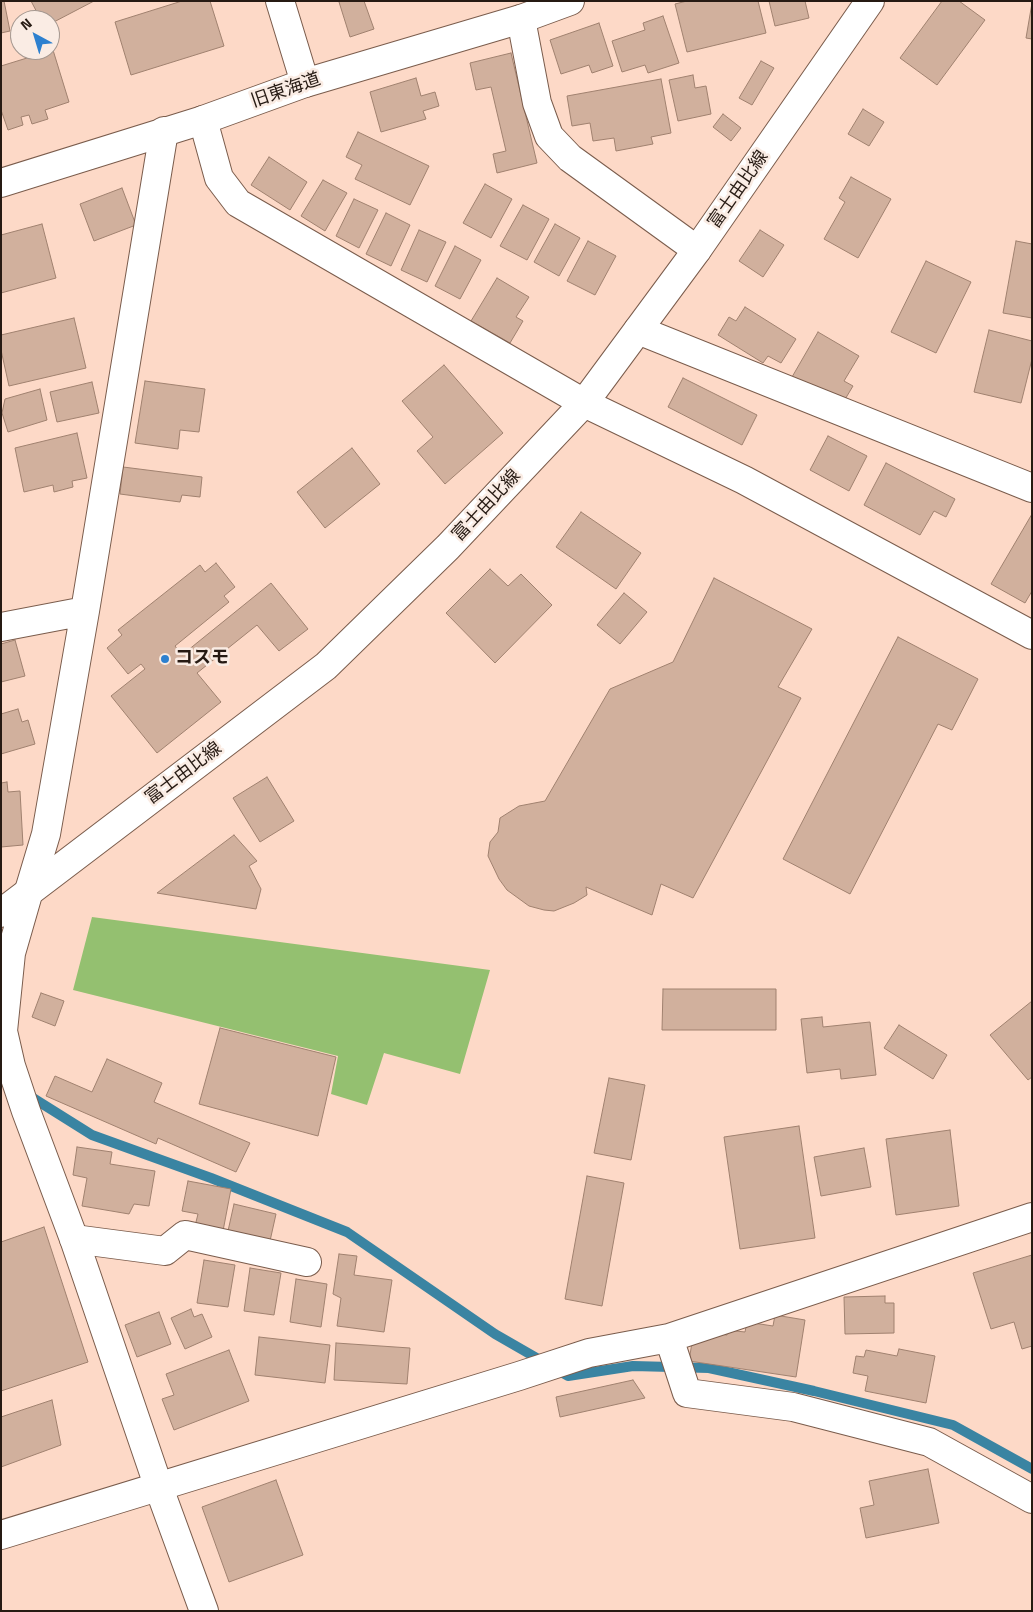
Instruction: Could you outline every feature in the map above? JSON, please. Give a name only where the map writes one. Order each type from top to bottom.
[{"type":"street","points":[[280,1],[305,83]]},
{"type":"street","name":"旧東海道","points":[[1,182],[203,120],[305,83],[521,19],[570,1]]},
{"type":"street","name":"富士由比線","points":[[1,913],[326,666],[448,547],[584,402],[697,250],[870,1]]},
{"type":"street","points":[[521,19],[537,103],[549,136],[570,158],[697,250]]},
{"type":"street","points":[[203,120],[219,178],[238,203],[584,402],[744,480],[1032,635]]},
{"type":"street","points":[[164,131],[86,610],[46,834],[11,953],[4,1031],[11,1066],[26,1111],[74,1239],[158,1488],[204,1611]]},
{"type":"street","points":[[638,330],[1032,488]]},
{"type":"street","points":[[1,627],[86,610]]},
{"type":"street","points":[[1,1535],[519,1376],[589,1352],[669,1338],[1032,1217]]},
{"type":"street","points":[[74,1239],[165,1251],[185,1235],[307,1262]]},
{"type":"street","points":[[669,1338],[687,1393],[793,1407],[929,1442],[1032,1499]]},
{"type":"green space","points":[[92,917],[490,970],[460,1074],[384,1053],[367,1105],[331,1094],[338,1056],[73,990]]},
{"type":"building","points":[[1,1],[4,1],[10,31],[1,33]]},
{"type":"building","points":[[31,1],[94,1],[60,19],[60,10],[36,10]]},
{"type":"building","points":[[182,1],[210,1],[224,46],[131,75],[115,22]]},
{"type":"building","points":[[364,1],[374,29],[350,37],[339,2]]},
{"type":"building","points":[[687,1],[758,1],[766,33],[687,52],[675,4]]},
{"type":"building","points":[[769,1],[805,1],[809,18],[775,26]]},
{"type":"building","points":[[942,1],[959,1],[985,20],[937,85],[900,58]]},
{"type":"building","points":[[1032,3],[1032,39],[1026,38]]},
{"type":"building","points":[[663,16],[679,63],[648,73],[645,65],[622,72],[612,41],[645,30],[643,23]]},
{"type":"building","points":[[599,23],[613,66],[592,73],[589,65],[561,74],[550,40]]},
{"type":"building","points":[[511,53],[537,163],[497,173],[493,154],[506,151],[491,87],[476,90],[470,63]]},
{"type":"building","points":[[20,60],[56,60],[69,102],[45,110],[48,119],[32,124],[29,115],[21,117],[23,125],[8,130],[1,110],[1,66]]},
{"type":"building","points":[[761,61],[774,68],[752,105],[739,98]]},
{"type":"building","points":[[693,75],[695,88],[706,86],[711,114],[678,121],[669,80]]},
{"type":"building","points":[[416,78],[421,96],[435,92],[439,106],[423,111],[426,119],[381,132],[370,92]]},
{"type":"building","points":[[661,79],[671,133],[651,137],[653,144],[616,151],[614,138],[593,141],[590,123],[572,126],[567,96]]},
{"type":"building","points":[[863,109],[884,122],[869,146],[848,134]]},
{"type":"building","points":[[723,114],[741,128],[731,141],[713,127]]},
{"type":"building","points":[[358,132],[429,166],[410,205],[355,179],[362,165],[346,157]]},
{"type":"building","points":[[269,157],[307,182],[290,210],[251,185]]},
{"type":"building","points":[[851,177],[891,199],[858,258],[824,239],[845,202],[839,198]]},
{"type":"building","points":[[323,180],[347,193],[325,231],[301,216]]},
{"type":"building","points":[[485,184],[512,199],[491,238],[463,223]]},
{"type":"building","points":[[122,188],[136,225],[94,241],[80,204]]},
{"type":"building","points":[[354,199],[378,210],[359,248],[336,236]]},
{"type":"building","points":[[523,205],[549,219],[527,260],[500,246]]},
{"type":"building","points":[[386,213],[410,225],[391,266],[366,254]]},
{"type":"building","points":[[42,224],[56,278],[1,293],[1,235]]},
{"type":"building","points":[[555,224],[580,238],[559,276],[534,262]]},
{"type":"building","points":[[419,230],[446,242],[427,282],[401,270]]},
{"type":"building","points":[[760,230],[784,245],[763,277],[739,261]]},
{"type":"building","points":[[588,241],[616,256],[595,295],[567,281]]},
{"type":"building","points":[[1016,241],[1032,244],[1032,318],[1003,313]]},
{"type":"building","points":[[455,246],[481,260],[460,299],[435,286]]},
{"type":"building","points":[[926,261],[971,282],[936,353],[891,332]]},
{"type":"building","points":[[497,278],[529,297],[516,317],[523,321],[510,343],[471,321]]},
{"type":"building","points":[[745,307],[796,339],[781,363],[768,356],[763,363],[718,335],[729,317],[736,321]]},
{"type":"building","points":[[74,318],[86,368],[9,386],[1,350],[1,335]]},
{"type":"building","points":[[989,330],[1032,341],[1032,359],[1021,403],[974,392]]},
{"type":"building","points":[[818,332],[859,356],[844,381],[853,386],[841,406],[792,377]]},
{"type":"building","points":[[444,365],[503,433],[445,484],[417,451],[433,437],[402,401]]},
{"type":"building","points":[[683,378],[757,415],[742,445],[668,407]]},
{"type":"building","points":[[145,381],[205,389],[199,432],[180,430],[178,449],[135,443]]},
{"type":"building","points":[[92,382],[99,413],[57,422],[50,392]]},
{"type":"building","points":[[40,389],[47,420],[8,432],[2,413],[5,399]]},
{"type":"building","points":[[77,433],[87,478],[72,481],[73,487],[54,492],[53,485],[24,492],[15,448]]},
{"type":"building","points":[[828,436],[867,456],[849,491],[810,470]]},
{"type":"building","points":[[352,448],[380,484],[325,528],[297,492]]},
{"type":"building","points":[[886,463],[955,499],[946,517],[934,511],[920,535],[864,505]]},
{"type":"building","points":[[123,467],[202,477],[200,497],[182,495],[180,502],[120,494]]},
{"type":"building","points":[[581,512],[641,553],[616,589],[556,547]]},
{"type":"building","points":[[1032,514],[1032,591],[1025,603],[991,584]]},
{"type":"building","name":"コスモ","points":[[216,563],[235,587],[224,596],[229,602],[175,646],[182,655],[271,583],[308,629],[279,651],[257,625],[197,673],[221,702],[157,753],[111,696],[145,669],[141,664],[128,674],[107,648],[122,635],[118,630],[200,565],[205,572]]},
{"type":"building","points":[[490,569],[508,586],[521,574],[552,605],[495,663],[446,613]]},
{"type":"building","points":[[714,578],[812,629],[778,687],[801,698],[693,898],[661,884],[652,915],[586,887],[587,895],[574,903],[554,911],[529,906],[507,890],[499,879],[488,856],[490,842],[498,832],[500,818],[519,806],[545,801],[610,689],[673,662]]},
{"type":"building","points":[[624,593],[647,612],[620,644],[597,625]]},
{"type":"building","points":[[898,637],[978,679],[952,730],[938,724],[850,894],[783,859]]},
{"type":"building","points":[[15,640],[25,676],[1,682],[1,644]]},
{"type":"building","points":[[18,709],[22,722],[28,720],[35,744],[1,754],[1,714]]},
{"type":"building","points":[[267,777],[294,821],[260,842],[233,798]]},
{"type":"building","points":[[7,782],[8,792],[20,791],[23,845],[1,847],[1,783]]},
{"type":"building","points":[[234,835],[257,861],[249,866],[261,889],[256,909],[157,893]]},
{"type":"building","points":[[663,989],[776,989],[776,1030],[662,1030]]},
{"type":"building","points":[[41,993],[64,1001],[55,1026],[32,1017]]},
{"type":"building","points":[[1032,1001],[1032,1077],[1028,1080],[990,1035]]},
{"type":"building","points":[[822,1017],[823,1027],[870,1022],[876,1075],[841,1079],[840,1069],[807,1073],[801,1019]]},
{"type":"building","points":[[899,1025],[947,1055],[933,1079],[884,1048]]},
{"type":"building","points":[[220,1028],[336,1057],[318,1136],[199,1104]]},
{"type":"building","points":[[107,1059],[162,1083],[154,1102],[250,1143],[236,1172],[158,1138],[156,1144],[46,1096],[55,1076],[92,1092]]},
{"type":"building","points":[[609,1078],[645,1085],[631,1160],[594,1153]]},
{"type":"building","points":[[799,1126],[815,1238],[740,1249],[724,1137]]},
{"type":"building","points":[[950,1130],[959,1206],[896,1215],[886,1139]]},
{"type":"building","points":[[77,1147],[112,1152],[110,1164],[155,1171],[149,1206],[134,1204],[129,1214],[82,1206],[87,1178],[73,1175]]},
{"type":"building","points":[[864,1148],[871,1187],[821,1196],[814,1157]]},
{"type":"building","points":[[587,1176],[624,1183],[602,1306],[565,1299]]},
{"type":"building","points":[[188,1181],[231,1189],[223,1231],[195,1226],[198,1214],[182,1211]]},
{"type":"building","points":[[234,1204],[276,1214],[270,1241],[228,1231]]},
{"type":"building","points":[[44,1227],[88,1362],[1,1391],[1,1242]]},
{"type":"building","points":[[339,1254],[357,1256],[354,1275],[392,1280],[384,1332],[337,1326],[341,1298],[333,1294]]},
{"type":"building","points":[[1032,1255],[1032,1346],[1022,1349],[1014,1322],[991,1329],[973,1273]]},
{"type":"building","points":[[204,1260],[235,1265],[228,1307],[197,1303]]},
{"type":"building","points":[[250,1268],[281,1273],[274,1315],[244,1311]]},
{"type":"building","points":[[296,1279],[327,1284],[321,1327],[290,1322]]},
{"type":"building","points":[[885,1296],[885,1303],[894,1303],[894,1333],[845,1334],[844,1297]]},
{"type":"building","points":[[191,1309],[194,1317],[202,1314],[212,1337],[185,1349],[171,1318]]},
{"type":"building","points":[[159,1312],[171,1344],[137,1357],[125,1325]]},
{"type":"building","points":[[775,1315],[805,1320],[796,1377],[689,1361],[694,1330],[727,1335],[727,1330],[745,1332],[747,1322],[773,1326]]},
{"type":"building","points":[[259,1337],[330,1345],[325,1383],[255,1375]]},
{"type":"building","points":[[336,1343],[410,1348],[407,1384],[334,1380]]},
{"type":"building","points":[[899,1349],[935,1356],[926,1403],[865,1391],[868,1376],[853,1373],[856,1356],[864,1357],[866,1350],[897,1356]]},
{"type":"building","points":[[229,1350],[249,1401],[174,1430],[162,1399],[174,1395],[166,1374]]},
{"type":"building","points":[[633,1380],[645,1398],[560,1417],[556,1397]]},
{"type":"building","points":[[52,1400],[61,1445],[1,1467],[1,1417]]},
{"type":"building","points":[[928,1469],[939,1523],[866,1538],[860,1508],[874,1505],[869,1481]]},
{"type":"building","points":[[276,1480],[303,1555],[229,1582],[202,1507]]},
{"type":"waterway","points":[[25,1093],[92,1135],[211,1178],[347,1232],[495,1334],[568,1376],[633,1366],[709,1368],[953,1425],[1032,1469]]},
{"type":"place","name":"コスモ","points":[[165,659]]}]
